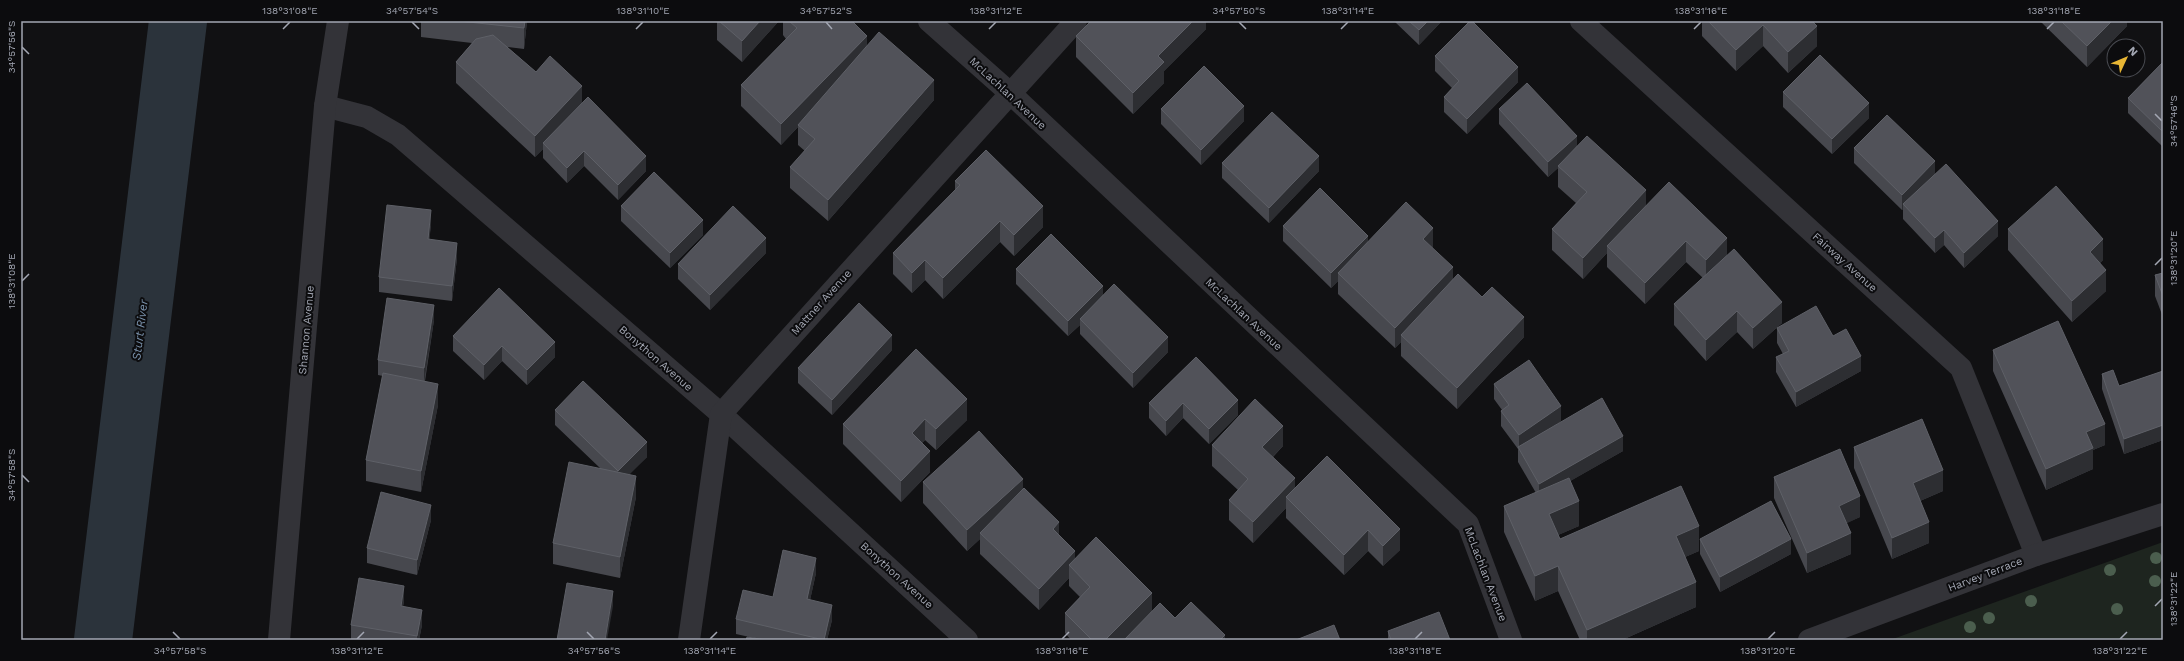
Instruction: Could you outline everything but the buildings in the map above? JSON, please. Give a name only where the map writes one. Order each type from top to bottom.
[{"type":"street","name":"Shannon Avenue","points":[[278,640],[325,106],[338,21]]},
{"type":"street","name":"McLachlan Avenue","points":[[929,21],[1010,93],[1468,524],[1511,640]]},
{"type":"street","name":"Mattner Avenue","points":[[720,414],[1076,21]]},
{"type":"street","name":"Fairway Avenue","points":[[1581,21],[1962,368],[2036,555]]},
{"type":"street","name":"Bonython Avenue","points":[[325,106],[367,117],[398,135],[720,414],[968,640]]},
{"type":"street","points":[[689,640],[720,414]]},
{"type":"street","name":"Harvey Terrace","points":[[1809,640],[2036,555],[2163,514]]},
{"type":"shaded area","points":[[2163,542],[2163,640],[1890,640]]},
{"type":"waterway","name":"Sturt River","points":[[103,640],[178,21]]}]
